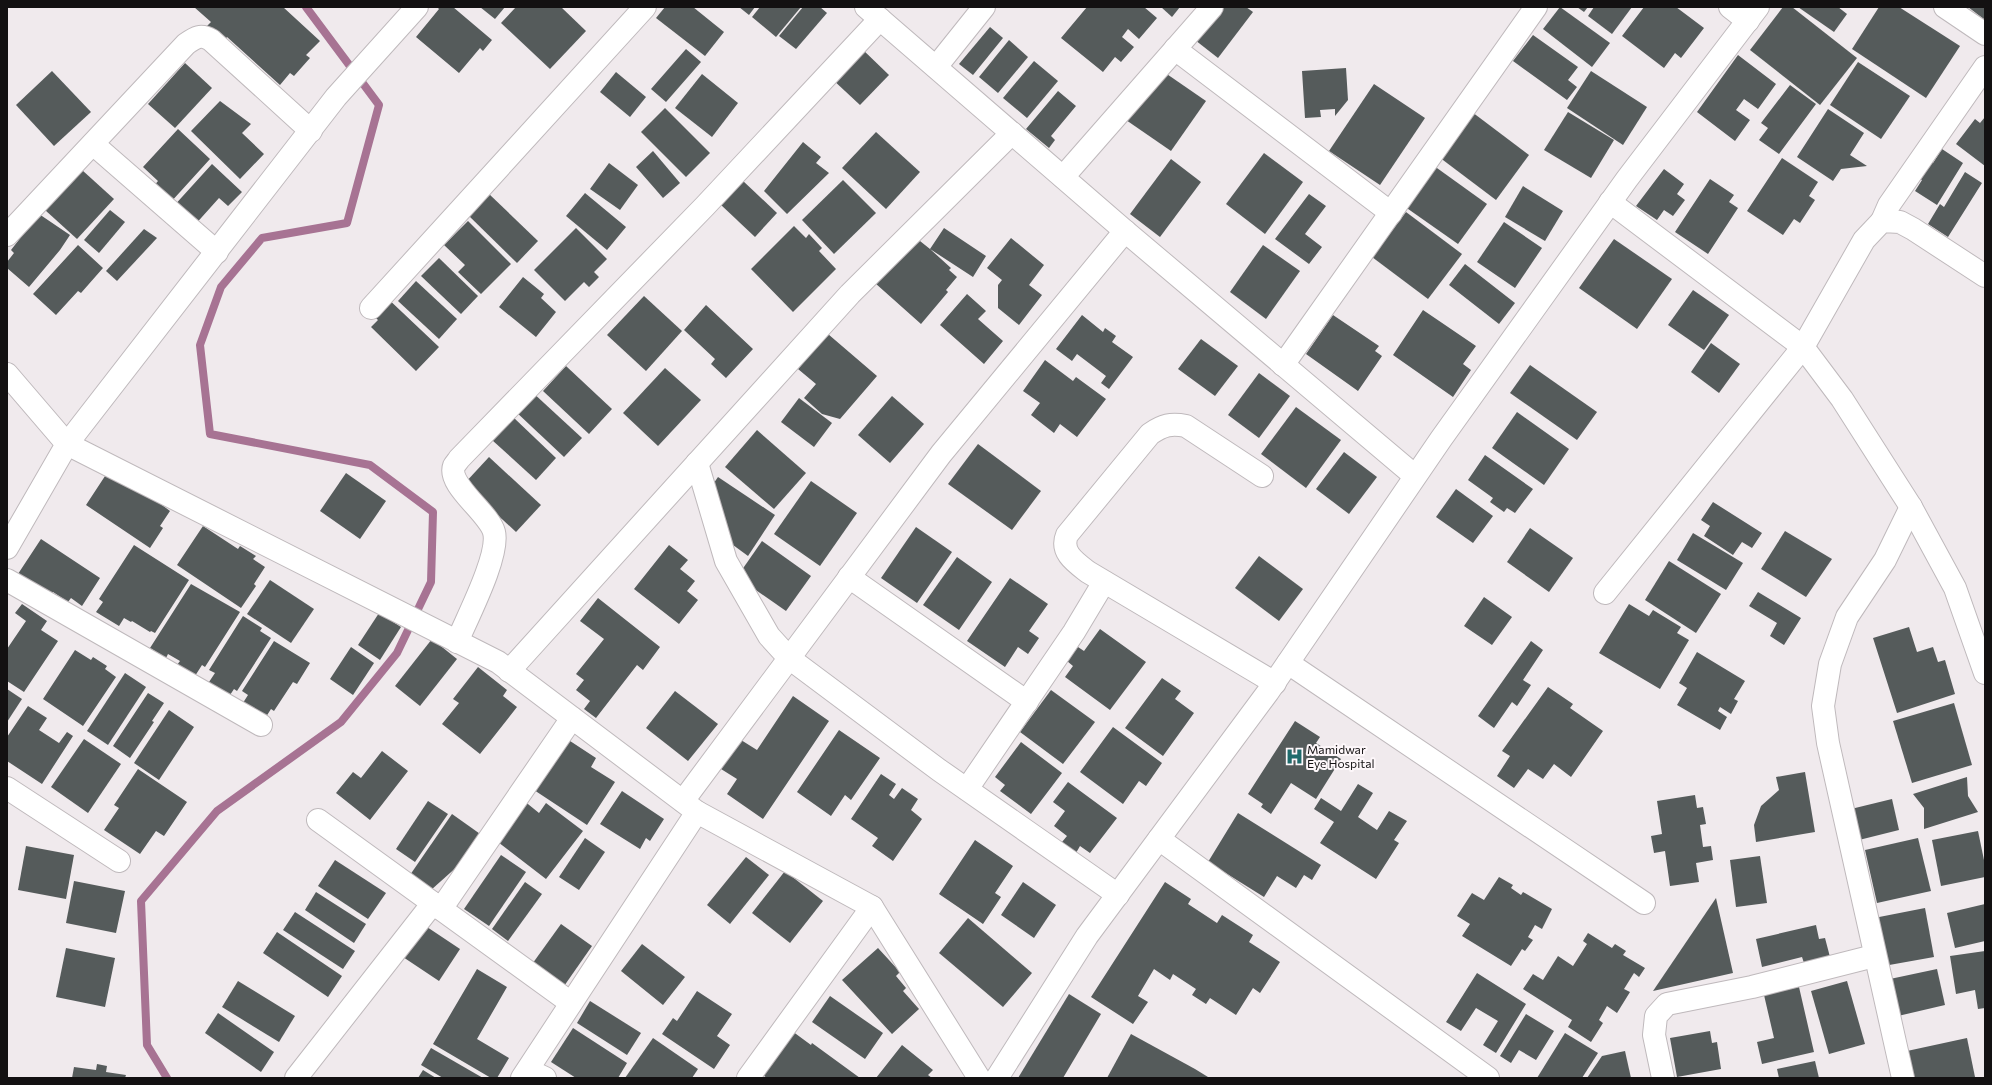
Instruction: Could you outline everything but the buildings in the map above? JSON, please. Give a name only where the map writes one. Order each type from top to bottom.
[{"type":"street","points":[[7,548],[14,519],[67,444],[336,97],[416,7]]},
{"type":"street","points":[[371,308],[645,7]]},
{"type":"street","points":[[936,67],[984,7]]},
{"type":"street","points":[[1063,177],[1212,7]]},
{"type":"street","points":[[1283,365],[1536,7]]},
{"type":"street","points":[[997,1078],[1087,936],[1275,683],[1415,476],[1610,202],[1753,14],[1730,7]]},
{"type":"street","points":[[1945,7],[1985,34]]},
{"type":"street","points":[[448,637],[490,563],[495,546],[494,533],[490,524],[455,481],[454,467],[456,463],[705,206],[873,13],[1125,231],[1415,476]]},
{"type":"street","points":[[7,235],[186,44],[197,36],[204,36],[211,40],[311,131]]},
{"type":"street","points":[[1175,49],[1391,213]]},
{"type":"street","points":[[1605,593],[1803,348],[1864,240],[1882,221],[1888,205],[1985,67]]},
{"type":"street","points":[[508,671],[850,294],[1012,133]]},
{"type":"street","points":[[93,144],[216,252]]},
{"type":"street","points":[[1610,202],[1803,348],[1842,399],[1911,507],[1955,588],[1985,672]]},
{"type":"street","points":[[1882,221],[1900,222],[1985,276]]},
{"type":"street","points":[[532,1075],[571,1003],[690,807],[789,658],[941,454],[1125,231]]},
{"type":"street","points":[[7,374],[67,444],[498,662],[690,807],[872,907],[979,1078]]},
{"type":"street","points":[[1262,476],[1186,426],[1174,424],[1162,426],[1150,434],[1067,535],[1064,542],[1066,551],[1073,561],[1104,582],[1275,683]]},
{"type":"street","points":[[697,463],[726,561],[769,636],[789,658],[967,789],[1118,894]]},
{"type":"street","points":[[1903,1078],[1874,956],[1828,743],[1823,706],[1830,664],[1847,617],[1884,560],[1911,507]]},
{"type":"street","points":[[849,578],[1027,702]]},
{"type":"street","points":[[7,580],[261,725]]},
{"type":"street","points":[[967,789],[1074,632],[1104,582]]},
{"type":"street","points":[[1288,663],[1644,903]]},
{"type":"street","points":[[296,1078],[436,906],[572,718]]},
{"type":"street","points":[[7,788],[120,861]]},
{"type":"street","points":[[318,820],[571,1003]]},
{"type":"street","points":[[1159,839],[1488,1078]]},
{"type":"street","points":[[748,1078],[872,907]]},
{"type":"street","points":[[1663,1078],[1654,1035],[1656,1016],[1666,1004],[1752,987],[1874,956]]},
{"type":"waterway","points":[[167,1078],[147,1045],[141,901],[217,811],[341,722],[397,653],[431,582],[433,512],[370,465],[210,434],[200,345],[221,287],[262,238],[347,223],[379,105],[306,7]]},
{"type":"place","name":"Mamidwar Eye Hospital","points":[[1294,756]]}]
